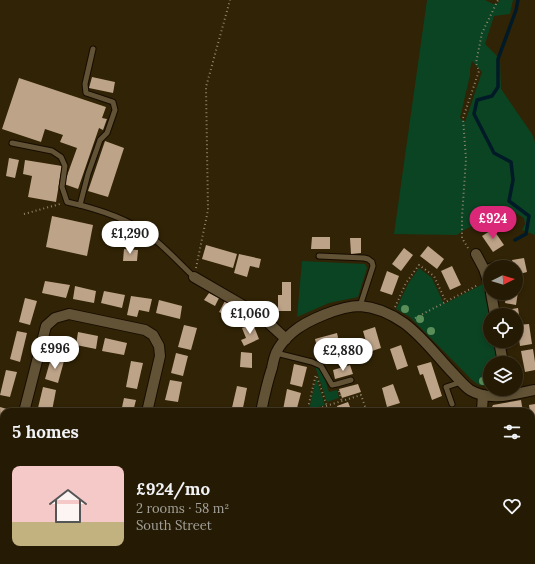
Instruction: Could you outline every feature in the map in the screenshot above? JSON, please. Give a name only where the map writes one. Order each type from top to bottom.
[{"type":"street","points":[[476,254],[483,270]]},
{"type":"street","points":[[194,277],[261,316],[290,335]]},
{"type":"street","points":[[262,408],[276,353],[290,335],[304,325],[331,312],[352,306],[381,310],[392,315],[405,324],[419,336],[461,382],[470,390],[483,395],[482,408]]},
{"type":"street","points":[[25,408],[46,326],[55,318],[69,314],[145,330],[153,336],[159,346],[160,356],[148,408]]},
{"type":"street","points":[[523,391],[535,390]]},
{"type":"lane","points":[[80,205],[88,174],[100,140],[106,133],[115,110],[112,102],[86,93],[85,84],[93,49]]},
{"type":"lane","points":[[12,143],[52,151],[61,158],[64,166],[62,187],[67,202],[101,211],[129,223],[148,234],[194,277]]},
{"type":"lane","points":[[319,256],[364,258],[372,262],[360,306]]},
{"type":"lane","points":[[276,353],[312,362],[321,366],[332,385],[351,380]]},
{"type":"lane","points":[[452,404],[446,387],[461,382]]},
{"type":"path","points":[[194,277],[208,210],[206,87],[230,0]]},
{"type":"path","points":[[476,254],[471,254],[462,238],[466,159],[463,118],[479,71],[476,63],[482,33],[497,0]]},
{"type":"path","points":[[24,214],[67,202]]},
{"type":"path","points":[[392,315],[406,283],[419,265],[434,276],[446,302]]},
{"type":"path","points":[[405,324],[483,281]]},
{"type":"path","points":[[312,362],[326,406]]},
{"type":"path","points":[[308,408],[316,374]]},
{"type":"path","points":[[320,408],[361,395],[365,408]]},
{"type":"green space","points":[[427,0],[485,0],[493,4],[498,3],[500,0],[513,0],[510,14],[494,16],[485,44],[500,59],[501,89],[532,134],[535,142],[535,235],[522,230],[525,224],[524,218],[509,209],[464,230],[457,235],[394,234]],"holes":[[[472,61],[482,72],[465,122],[460,118]]]},
{"type":"green space","points":[[302,261],[365,264],[367,268],[358,297],[329,303],[297,317]]},
{"type":"green space","points":[[419,268],[432,278],[444,304],[483,284],[483,300],[486,300],[488,308],[483,308],[483,348],[495,348],[497,356],[483,356],[483,386],[479,385],[472,380],[410,317],[396,309],[408,284]]},
{"type":"green space","points":[[315,366],[323,373],[329,392],[337,390],[339,398],[327,402]]},
{"type":"green space","points":[[316,378],[325,405],[309,408]]},
{"type":"building","points":[[92,77],[115,82],[113,93],[89,88]]},
{"type":"building","points":[[19,78],[106,107],[102,118],[107,119],[103,130],[99,128],[78,189],[64,184],[77,148],[60,142],[63,135],[45,129],[41,142],[2,129]]},
{"type":"building","points":[[105,141],[124,148],[108,197],[88,191]]},
{"type":"building","points":[[9,158],[19,160],[15,178],[6,176]]},
{"type":"building","points":[[25,160],[62,166],[56,202],[28,197],[32,176],[23,174]]},
{"type":"building","points":[[52,216],[93,225],[87,256],[46,247]]},
{"type":"building","points":[[493,229],[504,245],[493,252],[482,236]]},
{"type":"building","points":[[312,237],[330,237],[330,249],[311,249]]},
{"type":"building","points":[[350,238],[361,238],[361,253],[351,254]]},
{"type":"building","points":[[206,245],[237,254],[233,268],[202,259]]},
{"type":"building","points":[[428,246],[444,259],[437,269],[420,256]]},
{"type":"building","points":[[404,248],[413,255],[401,271],[392,264]]},
{"type":"building","points":[[124,249],[138,250],[137,261],[123,261]]},
{"type":"building","points":[[239,254],[261,259],[259,268],[250,266],[247,277],[234,273]]},
{"type":"building","points":[[524,258],[527,272],[523,273],[523,260],[512,260]]},
{"type":"building","points":[[452,266],[461,285],[450,290],[441,271]]},
{"type":"building","points":[[387,271],[399,276],[392,295],[380,291]]},
{"type":"building","points":[[45,281],[70,285],[66,298],[42,293]]},
{"type":"building","points":[[282,282],[291,282],[291,311],[278,311],[278,295],[282,295]]},
{"type":"building","points":[[75,286],[96,291],[94,303],[73,299]]},
{"type":"building","points":[[104,291],[125,295],[122,308],[101,303]]},
{"type":"building","points":[[209,293],[219,298],[215,306],[204,300]]},
{"type":"building","points":[[131,296],[152,299],[149,312],[139,310],[137,317],[127,315]]},
{"type":"building","points":[[25,298],[37,301],[30,325],[19,322]]},
{"type":"building","points":[[159,300],[182,306],[180,319],[156,313]]},
{"type":"building","points":[[506,300],[517,300],[516,305],[505,303]]},
{"type":"building","points":[[225,301],[240,309],[235,317],[231,314],[229,317],[219,312]]},
{"type":"building","points":[[253,324],[259,339],[244,346],[241,340],[246,338],[242,328]]},
{"type":"building","points":[[523,324],[529,324],[532,344],[523,346]]},
{"type":"building","points":[[184,325],[197,328],[191,350],[178,347]]},
{"type":"building","points":[[375,327],[381,348],[369,352],[363,331]]},
{"type":"building","points":[[17,331],[27,333],[20,362],[10,359]]},
{"type":"building","points":[[78,332],[98,336],[96,349],[76,345]]},
{"type":"building","points":[[337,333],[340,346],[318,351],[315,339]]},
{"type":"building","points":[[105,338],[127,343],[124,355],[102,351]]},
{"type":"building","points":[[401,345],[408,366],[397,370],[390,349]]},
{"type":"building","points":[[533,349],[535,370],[525,372],[521,351]]},
{"type":"building","points":[[241,352],[252,353],[252,368],[240,367]]},
{"type":"building","points":[[176,353],[188,356],[183,376],[171,373]]},
{"type":"building","points":[[51,358],[64,361],[58,383],[45,379]]},
{"type":"building","points":[[131,361],[143,363],[137,389],[126,387]]},
{"type":"building","points":[[431,362],[442,396],[432,400],[423,374],[420,375],[417,366]]},
{"type":"building","points":[[294,364],[307,367],[302,387],[290,384]]},
{"type":"building","points":[[350,365],[353,374],[335,379],[333,370]]},
{"type":"building","points":[[6,370],[17,372],[10,397],[0,395]]},
{"type":"building","points":[[170,380],[182,382],[178,402],[165,400]]},
{"type":"building","points":[[358,384],[361,392],[342,398],[339,389]]},
{"type":"building","points":[[393,384],[400,403],[387,407],[382,388]]},
{"type":"building","points":[[237,386],[247,388],[243,408],[232,408]]},
{"type":"building","points":[[43,387],[56,390],[53,408],[38,408]]},
{"type":"building","points":[[287,389],[301,393],[297,408],[283,408]]},
{"type":"building","points":[[124,398],[136,400],[134,408],[122,408]]},
{"type":"building","points":[[521,400],[522,408],[492,408],[493,405]]},
{"type":"building","points":[[348,402],[350,408],[338,408],[337,406]]},
{"type":"building","points":[[535,404],[535,408],[529,408],[529,405]]},
{"type":"waterway","points":[[515,240],[526,234],[529,216],[509,201],[513,180],[511,162],[494,153],[474,114],[477,100],[492,96],[498,87],[498,59],[516,10],[518,0]]}]
